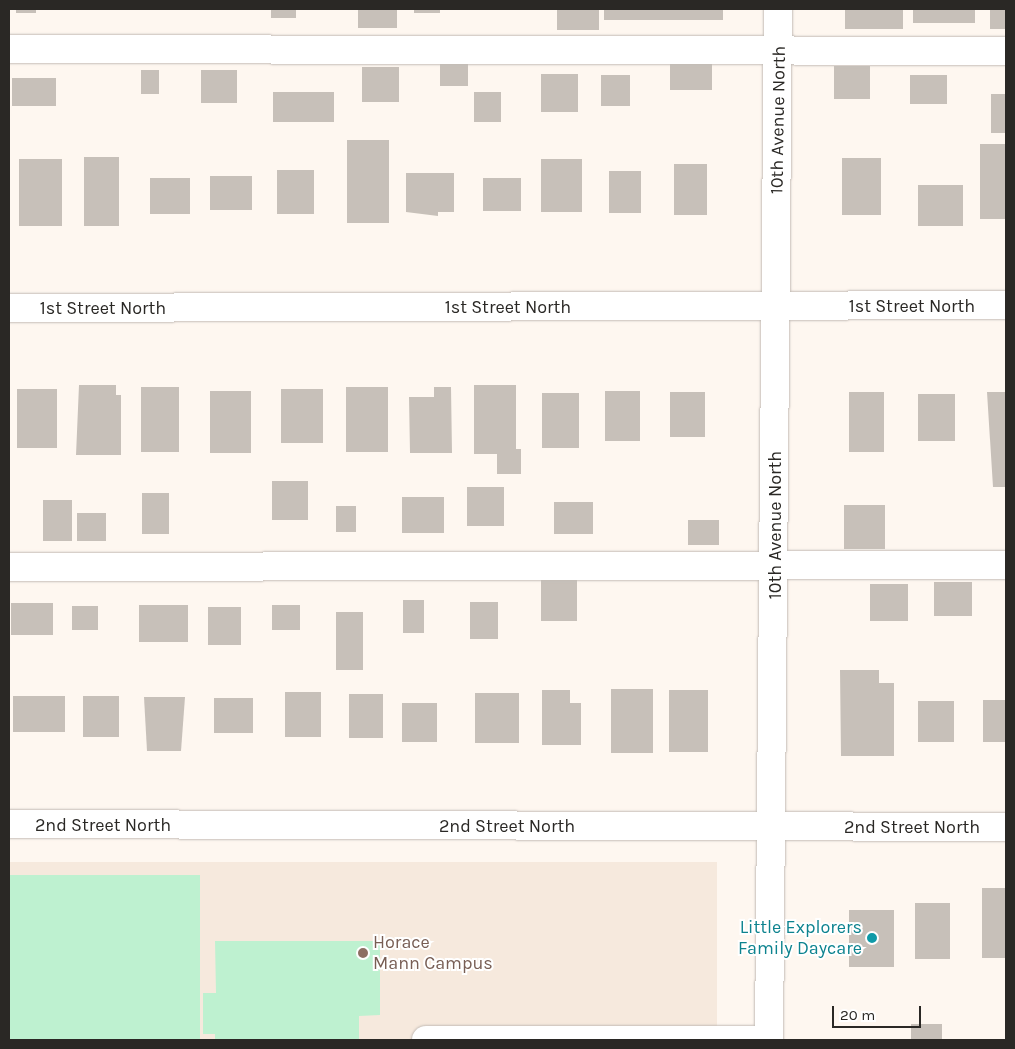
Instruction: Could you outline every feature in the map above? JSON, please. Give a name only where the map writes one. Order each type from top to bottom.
[{"type":"street","name":"10th Avenue North","points":[[769,1040],[774,827],[778,9]]},
{"type":"street","points":[[9,49],[778,48],[1006,50]]},
{"type":"street","name":"1st Street North","points":[[9,308],[1006,305]]},
{"type":"street","points":[[9,567],[775,563],[1006,565]]},
{"type":"street","name":"2nd Street North","points":[[9,824],[1006,827]]},
{"type":"street","points":[[426,1040],[769,1040]]},
{"type":"shaded area","name":"Horace Mann Campus","points":[[9,862],[717,862],[717,1040],[9,1040]]},
{"type":"green space","points":[[9,875],[200,875],[200,1040],[9,1040]]},
{"type":"green space","points":[[215,941],[380,941],[380,1015],[359,1016],[359,1040],[215,1040],[215,1034],[203,1034],[203,993],[216,993]]},
{"type":"building","points":[[16,9],[36,9],[36,13],[16,13]]},
{"type":"building","points":[[271,9],[296,9],[296,18],[271,18]]},
{"type":"building","points":[[358,9],[397,9],[397,28],[358,28]]},
{"type":"building","points":[[414,9],[440,9],[440,13],[414,13]]},
{"type":"building","points":[[557,9],[599,9],[599,30],[557,30]]},
{"type":"building","points":[[604,9],[723,9],[723,20],[604,20]]},
{"type":"building","points":[[845,9],[903,9],[903,29],[845,29]]},
{"type":"building","points":[[913,9],[975,9],[975,23],[913,23]]},
{"type":"building","points":[[990,9],[1006,9],[1006,29],[990,29]]},
{"type":"building","points":[[440,60],[468,60],[468,86],[440,86]]},
{"type":"building","points":[[670,62],[712,62],[712,90],[670,90]]},
{"type":"building","points":[[834,66],[870,66],[870,99],[834,99]]},
{"type":"building","points":[[362,67],[399,67],[399,102],[362,102]]},
{"type":"building","points":[[141,70],[159,70],[159,94],[141,94]]},
{"type":"building","points":[[201,70],[237,70],[237,103],[201,103]]},
{"type":"building","points":[[541,74],[578,74],[578,112],[541,112]]},
{"type":"building","points":[[601,75],[630,75],[630,106],[601,106]]},
{"type":"building","points":[[910,75],[947,75],[947,104],[910,104]]},
{"type":"building","points":[[12,78],[56,78],[56,106],[12,106]]},
{"type":"building","points":[[273,92],[334,92],[334,122],[273,122]]},
{"type":"building","points":[[474,92],[501,92],[501,122],[474,122]]},
{"type":"building","points":[[991,94],[1006,94],[1006,133],[991,133]]},
{"type":"building","points":[[347,140],[389,140],[389,223],[347,223]]},
{"type":"building","points":[[980,144],[1006,144],[1006,219],[980,219]]},
{"type":"building","points":[[84,157],[119,157],[119,226],[84,226]]},
{"type":"building","points":[[842,158],[881,158],[881,215],[842,215]]},
{"type":"building","points":[[19,159],[62,159],[62,226],[19,226]]},
{"type":"building","points":[[541,159],[582,159],[582,212],[541,212]]},
{"type":"building","points":[[674,164],[707,164],[707,215],[674,215]]},
{"type":"building","points":[[277,170],[314,170],[314,214],[277,214]]},
{"type":"building","points":[[609,171],[641,171],[641,213],[609,213]]},
{"type":"building","points":[[406,173],[454,173],[454,212],[438,212],[438,216],[406,212]]},
{"type":"building","points":[[210,176],[252,176],[252,210],[210,210]]},
{"type":"building","points":[[150,178],[190,178],[190,214],[150,214]]},
{"type":"building","points":[[483,178],[521,178],[521,211],[483,211]]},
{"type":"building","points":[[918,185],[963,185],[963,226],[918,226]]},
{"type":"building","points":[[79,385],[116,385],[116,395],[121,395],[121,455],[76,455]]},
{"type":"building","points":[[474,385],[516,385],[516,449],[521,449],[521,474],[497,474],[497,454],[474,454]]},
{"type":"building","points":[[141,387],[179,387],[179,452],[141,452]]},
{"type":"building","points":[[346,387],[388,387],[388,452],[346,452]]},
{"type":"building","points":[[434,387],[451,387],[452,453],[410,453],[409,397],[434,397]]},
{"type":"building","points":[[17,389],[57,389],[57,448],[17,448]]},
{"type":"building","points":[[281,389],[323,389],[323,443],[281,443]]},
{"type":"building","points":[[210,391],[251,391],[251,453],[210,453]]},
{"type":"building","points":[[605,391],[640,391],[640,441],[605,441]]},
{"type":"building","points":[[670,392],[705,392],[705,437],[670,437]]},
{"type":"building","points":[[849,392],[884,392],[884,452],[849,452]]},
{"type":"building","points":[[987,392],[1006,392],[1006,487],[993,487]]},
{"type":"building","points":[[542,393],[579,393],[579,448],[542,448]]},
{"type":"building","points":[[918,394],[955,394],[955,441],[918,441]]},
{"type":"building","points":[[272,481],[308,481],[308,520],[272,520]]},
{"type":"building","points":[[467,487],[504,487],[504,526],[467,526]]},
{"type":"building","points":[[142,493],[169,493],[169,534],[142,534]]},
{"type":"building","points":[[402,497],[444,497],[444,533],[402,533]]},
{"type":"building","points":[[43,500],[72,500],[72,541],[43,541]]},
{"type":"building","points":[[554,502],[593,502],[593,534],[554,534]]},
{"type":"building","points":[[844,505],[885,505],[885,549],[844,549]]},
{"type":"building","points":[[336,506],[356,506],[356,532],[336,532]]},
{"type":"building","points":[[77,513],[106,513],[106,541],[77,541]]},
{"type":"building","points":[[688,520],[719,520],[719,545],[688,545]]},
{"type":"building","points":[[541,579],[577,579],[577,621],[541,621]]},
{"type":"building","points":[[934,582],[972,582],[972,616],[934,616]]},
{"type":"building","points":[[870,584],[908,584],[908,621],[870,621]]},
{"type":"building","points":[[403,600],[424,600],[424,633],[403,633]]},
{"type":"building","points":[[470,602],[498,602],[498,639],[470,639]]},
{"type":"building","points":[[11,603],[53,603],[53,635],[11,635]]},
{"type":"building","points":[[139,605],[188,605],[188,642],[139,642]]},
{"type":"building","points":[[272,605],[300,605],[300,630],[272,630]]},
{"type":"building","points":[[72,606],[98,606],[98,630],[72,630]]},
{"type":"building","points":[[208,607],[241,607],[241,645],[208,645]]},
{"type":"building","points":[[336,612],[363,612],[363,670],[336,670]]},
{"type":"building","points":[[840,670],[879,670],[879,683],[894,683],[894,756],[841,756]]},
{"type":"building","points":[[611,689],[653,689],[653,753],[611,753]]},
{"type":"building","points":[[542,690],[570,690],[570,703],[581,703],[581,745],[542,745]]},
{"type":"building","points":[[669,690],[708,690],[708,752],[669,752]]},
{"type":"building","points":[[285,692],[321,692],[321,737],[285,737]]},
{"type":"building","points":[[475,693],[519,693],[519,743],[475,743]]},
{"type":"building","points":[[349,694],[383,694],[383,738],[349,738]]},
{"type":"building","points":[[13,696],[65,696],[65,732],[13,732]]},
{"type":"building","points":[[83,696],[119,696],[119,737],[83,737]]},
{"type":"building","points":[[144,697],[185,697],[181,751],[147,751]]},
{"type":"building","points":[[214,698],[253,698],[253,733],[214,733]]},
{"type":"building","points":[[983,700],[1006,700],[1006,742],[983,742]]},
{"type":"building","points":[[918,701],[954,701],[954,742],[918,742]]},
{"type":"building","points":[[402,703],[437,703],[437,742],[402,742]]},
{"type":"building","points":[[982,888],[1006,888],[1006,958],[982,958]]},
{"type":"building","points":[[915,903],[950,903],[950,959],[915,959]]},
{"type":"building","name":"Little Explorers Family Daycare","points":[[849,910],[894,910],[894,967],[849,967]]},
{"type":"building","points":[[911,1024],[942,1024],[942,1040],[911,1040]]},
{"type":"place","name":"Little Explorers Family Daycare","points":[[872,938]]},
{"type":"place","name":"Horace Mann Campus","points":[[363,953]]}]
